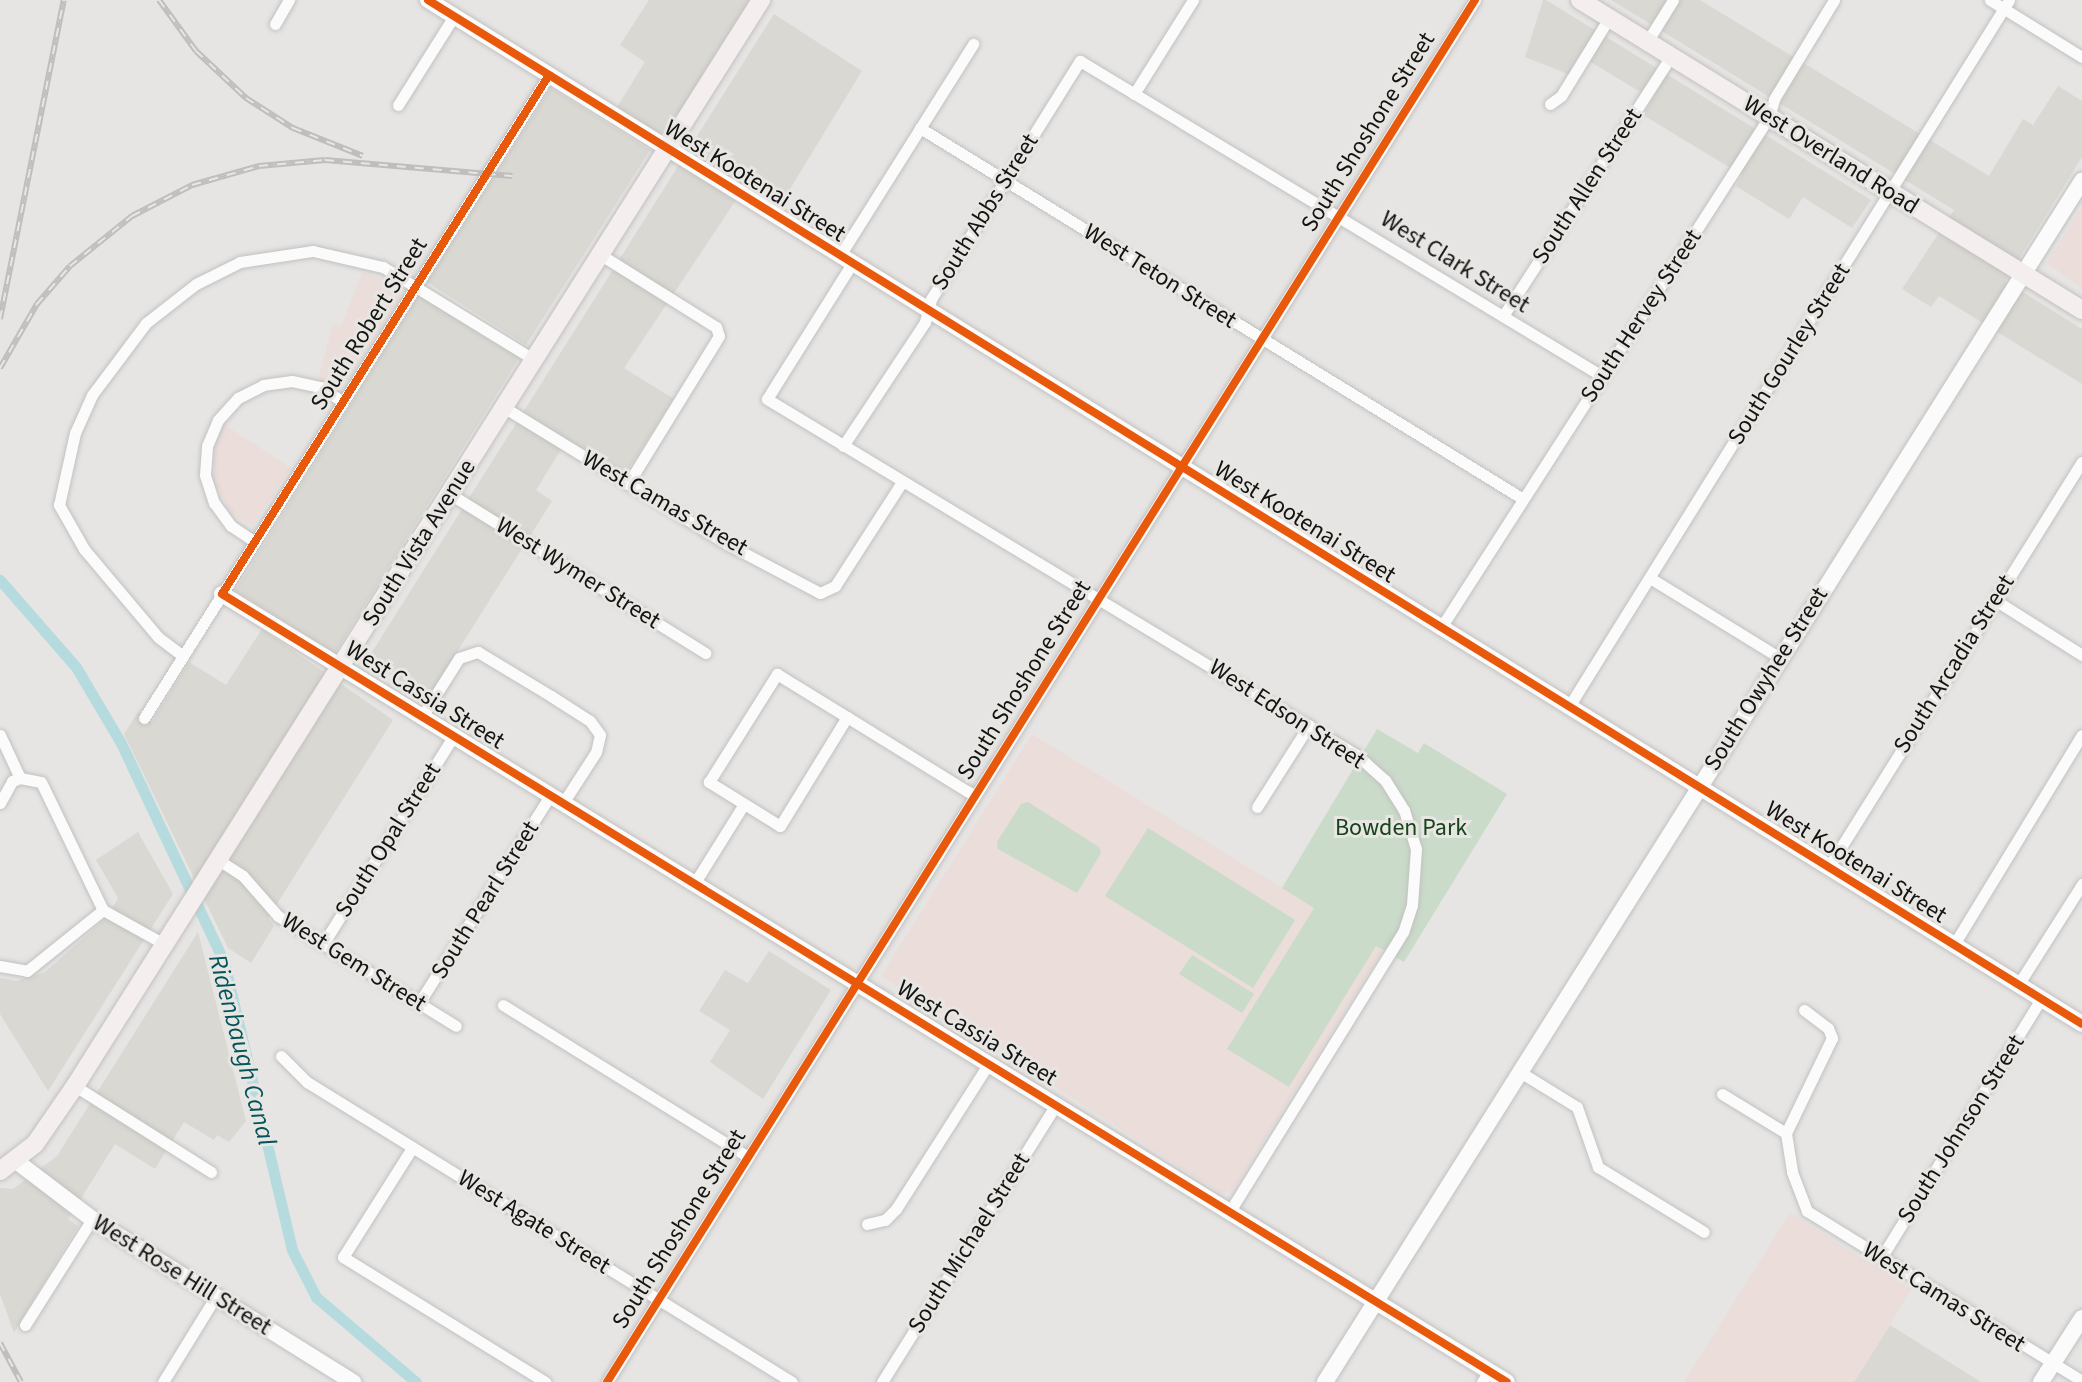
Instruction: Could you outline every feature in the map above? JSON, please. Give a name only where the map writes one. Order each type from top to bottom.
[{"type":"main road","name":"South Vista Avenue","points":[[5,1164],[75,1086],[220,861],[761,0]]},
{"type":"main road","name":"West Overland Road","points":[[1580,0],[2082,310]]},
{"type":"street","points":[[275,24],[289,0]]},
{"type":"street","name":"West Kootenai Street","points":[[428,0],[928,313],[2082,1024]]},
{"type":"street","points":[[1134,94],[1193,0]]},
{"type":"street","name":"South Shoshone Street","points":[[607,1382],[1475,0]]},
{"type":"street","points":[[1647,42],[1673,0]]},
{"type":"street","name":"South Hervey Street","points":[[1440,629],[1769,117],[1774,99],[1834,0]]},
{"type":"street","points":[[1990,0],[2007,4],[2082,57]]},
{"type":"street","name":"South Gourley Street","points":[[1568,708],[2007,4]]},
{"type":"street","points":[[398,105],[454,16]]},
{"type":"street","points":[[1550,104],[1561,96],[1609,18]]},
{"type":"street","points":[[845,261],[920,128],[973,44]]},
{"type":"street","name":"South Allen Street","points":[[1503,316],[1671,56]]},
{"type":"street","name":"West Clark Street","points":[[1080,61],[1328,215],[1339,216],[1602,376]]},
{"type":"street","name":"South Abbs Street","points":[[843,446],[928,313],[931,299],[1080,61]]},
{"type":"street","name":"South Robert Street","points":[[144,718],[549,75]]},
{"type":"street","name":"West Teton Street","points":[[920,128],[1523,499]]},
{"type":"street","name":"South Owyhee Street","points":[[1325,1382],[2021,273],[2082,181]]},
{"type":"street","points":[[183,656],[158,637],[84,549],[59,505],[75,433],[109,367],[171,302],[196,284],[240,262],[289,253],[335,253],[383,267],[535,360]]},
{"type":"street","points":[[601,255],[716,327],[719,336],[628,484]]},
{"type":"street","name":"West Edson Street","points":[[845,261],[767,399],[1080,592],[1100,597],[1309,725],[1367,764],[1385,780],[1404,810],[1416,849],[1412,905],[1386,961],[1230,1211]]},
{"type":"street","points":[[255,542],[231,526],[209,489],[207,446],[218,420],[238,398],[263,385],[292,381],[320,387],[343,402]]},
{"type":"street","name":"West Camas Street","points":[[505,408],[729,545],[827,592],[902,482]]},
{"type":"street","name":"South Arcadia Street","points":[[1828,868],[2082,462]]},
{"type":"street","name":"West Wymer Street","points":[[450,494],[705,653]]},
{"type":"street","points":[[1650,578],[1780,658]]},
{"type":"street","name":"West Cassia Street","points":[[222,594],[1230,1211],[1375,1301],[1485,1376],[1507,1382]]},
{"type":"street","points":[[1995,600],[2082,655]]},
{"type":"street","name":"South Pearl Street","points":[[419,1003],[556,800],[596,752],[600,735],[590,721],[478,652],[459,658],[423,715]]},
{"type":"street","points":[[847,717],[780,826],[709,782],[777,674],[847,717],[975,796]]},
{"type":"street","points":[[1257,807],[1309,725]]},
{"type":"street","points":[[0,735],[20,778]]},
{"type":"street","points":[[1953,946],[2082,735]]},
{"type":"street","name":"South Opal Street","points":[[323,944],[453,737]]},
{"type":"street","points":[[0,803],[6,787],[20,778],[34,778],[46,789],[103,910],[166,945]]},
{"type":"street","points":[[694,884],[744,804]]},
{"type":"street","name":"West Gem Street","points":[[220,861],[243,876],[278,916],[456,1026]]},
{"type":"street","points":[[2018,985],[2082,884]]},
{"type":"street","points":[[0,966],[27,971],[103,910]]},
{"type":"street","name":"South Johnson Street","points":[[1881,1258],[2041,999]]},
{"type":"street","points":[[503,1005],[748,1157]]},
{"type":"street","points":[[1722,1094],[1786,1133],[1830,1051],[1828,1028],[1804,1010]]},
{"type":"street","name":"West Agate Street","points":[[281,1056],[307,1082],[792,1382]]},
{"type":"street","points":[[867,1224],[885,1220],[896,1209],[989,1063]]},
{"type":"street","points":[[1520,1072],[1577,1107],[1598,1167],[1704,1232]]},
{"type":"street","points":[[75,1086],[211,1172]]},
{"type":"street","name":"South Michael Street","points":[[882,1382],[1056,1105]]},
{"type":"street","name":"West Camas Street","points":[[1786,1133],[1792,1172],[1807,1211],[2082,1381]]},
{"type":"street","points":[[412,1148],[343,1257],[545,1382]]},
{"type":"street","name":"West Rose Hill Street","points":[[5,1164],[216,1296],[333,1377],[353,1382]]},
{"type":"street","points":[[25,1325],[92,1219]]},
{"type":"street","points":[[163,1382],[216,1296]]},
{"type":"street","points":[[2041,1382],[2082,1318]]},
{"type":"shaded area","points":[[649,0],[751,0],[664,140],[617,107],[645,62],[620,45]]},
{"type":"shaded area","points":[[1543,0],[1871,200],[1852,228],[1803,197],[1789,219],[1736,186],[1742,175],[1643,115],[1652,99],[1589,61],[1578,78],[1525,57]]},
{"type":"shaded area","points":[[1611,0],[1700,0],[1989,176],[2023,119],[2033,125],[2058,86],[2082,101],[2082,157],[2005,281],[2082,329],[2082,384],[1939,296],[1931,307],[1902,289],[1954,210]]},
{"type":"shaded area","points":[[774,14],[862,71],[779,207],[746,185],[624,368],[674,399],[624,476],[567,440],[536,490],[552,501],[428,698],[367,660]]},
{"type":"shaded area","points":[[551,88],[650,150],[526,345],[427,282]]},
{"type":"shaded area","points":[[2082,207],[2082,288],[2047,263]]},
{"type":"shaded area","points":[[362,272],[397,285],[400,297],[344,385],[335,388],[318,379],[333,324],[342,325]]},
{"type":"shaded area","points":[[419,295],[519,358],[335,653],[235,591]]},
{"type":"shaded area","points":[[223,424],[291,468],[253,525],[232,514],[214,481],[215,446]]},
{"type":"shaded area","points":[[262,629],[393,720],[268,918],[274,926],[251,963],[228,948],[124,734],[138,712],[152,722],[189,662],[226,685]]},
{"type":"shaded area","points":[[1032,734],[1383,950],[1233,1190],[1221,1193],[881,976]]},
{"type":"shaded area","points":[[138,832],[173,894],[48,1091],[0,1014],[0,978],[16,981],[45,972],[106,918],[118,898],[96,860]]},
{"type":"shaded area","points":[[198,932],[246,1121],[229,1142],[217,1135],[214,1140],[184,1122],[155,1169],[115,1144],[68,1219],[78,1226],[14,1333],[0,1294],[0,1188],[13,1189],[57,1156]]},
{"type":"shaded area","points":[[769,951],[831,990],[763,1099],[710,1062],[730,1030],[699,1011],[725,970],[748,983]]},
{"type":"shaded area","points":[[1790,1213],[1911,1289],[1890,1325],[1854,1382],[1684,1382]]},
{"type":"shaded area","points":[[1890,1325],[1981,1382],[1854,1382]]},
{"type":"green space","name":"Bowden Park","points":[[1377,729],[1418,753],[1424,743],[1507,794],[1404,962],[1376,946],[1289,1087],[1227,1049],[1314,908],[1282,888]]},
{"type":"green space","points":[[1028,802],[1099,847],[1101,853],[1077,893],[998,849],[997,842],[1021,804]]},
{"type":"green space","points":[[1148,828],[1295,920],[1253,988],[1105,896]]},
{"type":"green space","points":[[1192,955],[1254,994],[1242,1013],[1179,974]]},
{"type":"waterway","name":"Ridenbaugh Canal","points":[[0,580],[76,667],[121,743],[224,962],[292,1250],[316,1297],[416,1382]]},
{"type":"railway","points":[[0,319],[64,0]]},
{"type":"railway","points":[[159,0],[196,51],[246,98],[293,128],[363,156]]},
{"type":"railway","points":[[0,368],[37,304],[70,266],[132,216],[192,185],[259,166],[325,160],[512,176]]},
{"type":"railway","points":[[0,1343],[21,1382]]},
{"type":"cycle path","points":[[428,0],[2082,1024]]},
{"type":"cycle path","points":[[607,1382],[1475,0]]},
{"type":"cycle path","points":[[549,75],[222,594],[1507,1382]]}]
